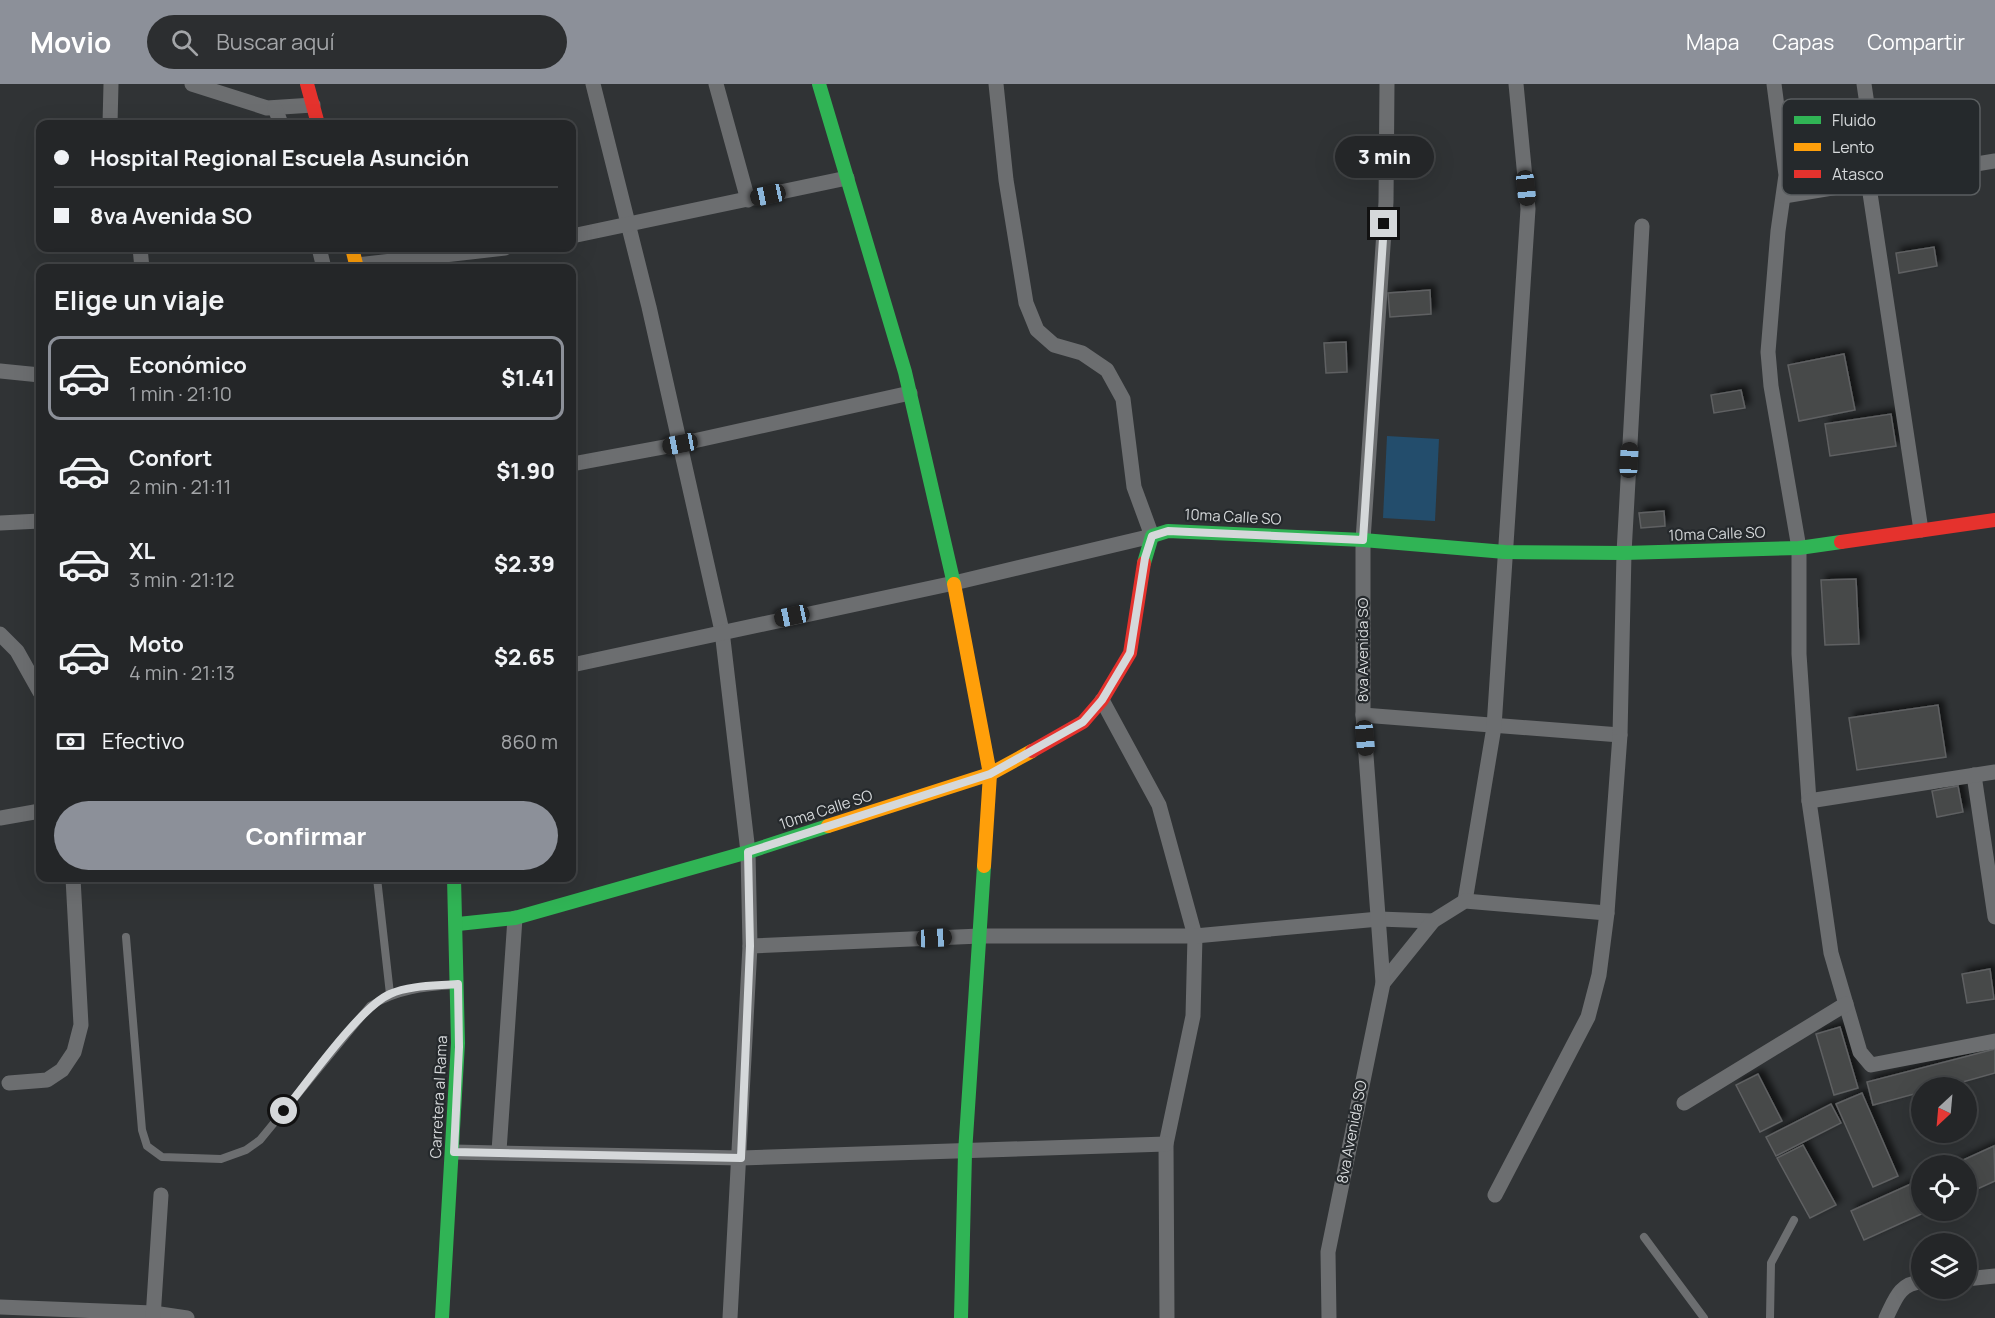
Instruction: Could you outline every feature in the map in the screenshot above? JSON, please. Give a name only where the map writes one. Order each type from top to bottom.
[{"type":"main road","points":[[307,84],[317,120]]},
{"type":"main road","points":[[819,84],[910,393],[954,583],[990,774],[965,1152],[961,1318]]},
{"type":"main road","name":"10ma Calle SO","points":[[458,924],[515,918],[748,852],[990,774],[1083,722],[1102,700],[1130,653],[1145,558],[1152,536],[1168,531],[1363,540],[1505,552],[1624,553],[1799,548],[1995,520]]},
{"type":"main road","name":"Carretera al Rama","points":[[442,1318],[459,1047],[458,924],[454,882]]},
{"type":"street","points":[[110,120],[111,84]]},
{"type":"street","points":[[192,84],[267,108],[313,105]]},
{"type":"street","points":[[593,84],[680,444],[722,631],[748,852],[750,946],[741,1158],[730,1318]]},
{"type":"street","points":[[716,84],[748,200]]},
{"type":"street","points":[[576,664],[954,583],[1152,536],[1134,488],[1123,399],[1107,370],[1082,353],[1054,345],[1037,330],[1026,303],[1006,180],[996,84]]},
{"type":"street","name":"8va Avenida SO","points":[[1329,1318],[1328,1252],[1383,983],[1363,715],[1363,540],[1386,202],[1387,84]]},
{"type":"street","points":[[1465,901],[1494,727],[1528,209],[1516,84]]},
{"type":"street","points":[[1773,84],[1782,147]]},
{"type":"street","points":[[1864,84],[1865,99]]},
{"type":"street","points":[[275,108],[280,120]]},
{"type":"street","points":[[1980,163],[1995,161]]},
{"type":"street","points":[[576,235],[847,178]]},
{"type":"street","points":[[1789,195],[1784,196],[1778,231],[1768,352],[1771,386],[1799,548],[1798,654],[1809,801],[1831,953],[1860,1052],[1871,1065],[1995,1041]]},
{"type":"street","points":[[1875,195],[1921,530]]},
{"type":"street","points":[[1495,1195],[1588,1017],[1599,975],[1608,914],[1620,735],[1624,553],[1642,226]]},
{"type":"street","points":[[380,264],[474,252]]},
{"type":"street","points":[[0,371],[36,375]]},
{"type":"street","points":[[576,463],[680,444],[910,393]]},
{"type":"street","points":[[0,523],[36,521]]},
{"type":"street","points":[[0,634],[17,651],[36,685]]},
{"type":"street","points":[[1102,700],[1159,805],[1195,936],[1193,1016],[1166,1144],[1167,1318]]},
{"type":"street","points":[[1363,715],[1494,727],[1620,735]]},
{"type":"street","points":[[1809,801],[1995,772]]},
{"type":"street","points":[[1974,775],[1995,917]]},
{"type":"street","points":[[0,818],[36,813]]},
{"type":"street","points":[[9,1083],[47,1080],[62,1070],[74,1052],[81,1025],[73,882]]},
{"type":"street","points":[[1383,983],[1433,921],[1465,901],[1608,914]]},
{"type":"street","points":[[499,1152],[515,918]]},
{"type":"street","points":[[750,946],[980,936],[1195,936],[1380,920],[1433,921]]},
{"type":"street","points":[[1684,1103],[1846,1004]]},
{"type":"street","points":[[454,1152],[741,1158],[1166,1144]]},
{"type":"street","points":[[153,1315],[161,1195]]},
{"type":"street","points":[[1977,1278],[1995,1276]]},
{"type":"street","points":[[1886,1318],[1900,1288],[1911,1282]]},
{"type":"street","points":[[0,1307],[187,1318]]},
{"type":"lane","points":[[377,882],[390,994]]},
{"type":"lane","points":[[126,937],[142,1130],[147,1146],[162,1157],[221,1159],[246,1150],[260,1140],[370,1006],[390,994],[422,987],[458,984]]},
{"type":"lane","points":[[1770,1318],[1771,1263],[1794,1220]]},
{"type":"lane","points":[[1644,1237],[1704,1318]]},
{"type":"shaded area","points":[[1387,436],[1439,439],[1435,521],[1383,518]]},
{"type":"building","points":[[1934,247],[1937,266],[1899,273],[1896,253]]},
{"type":"building","points":[[1430,290],[1431,314],[1390,317],[1388,293]]},
{"type":"building","points":[[1346,342],[1347,372],[1326,373],[1324,343]]},
{"type":"building","points":[[1844,354],[1855,410],[1799,421],[1788,365]]},
{"type":"building","points":[[1741,390],[1745,408],[1714,413],[1711,395]]},
{"type":"building","points":[[1891,414],[1896,446],[1830,456],[1825,424]]},
{"type":"building","points":[[1664,511],[1665,526],[1641,528],[1639,513]]},
{"type":"building","points":[[1856,579],[1859,644],[1825,645],[1821,580]]},
{"type":"building","points":[[1938,705],[1946,757],[1857,770],[1849,718]]},
{"type":"building","points":[[1958,786],[1963,812],[1937,817],[1932,791]]},
{"type":"building","points":[[1990,969],[1994,999],[1967,1003],[1962,974]]},
{"type":"building","points":[[1840,1027],[1858,1088],[1834,1095],[1816,1034]]},
{"type":"building","points":[[1995,1049],[1995,1073],[1977,1078],[1911,1077],[1911,1095],[1873,1105],[1867,1082]]},
{"type":"building","points":[[1758,1074],[1782,1121],[1760,1132],[1736,1085]]},
{"type":"building","points":[[1862,1093],[1898,1176],[1873,1187],[1836,1104]]},
{"type":"building","points":[[1831,1104],[1841,1123],[1776,1156],[1766,1137]]},
{"type":"building","points":[[1803,1145],[1836,1205],[1810,1218],[1777,1158]]},
{"type":"building","points":[[1994,1146],[1995,1181],[1977,1189],[1977,1155],[1974,1155]]},
{"type":"building","points":[[1911,1184],[1911,1219],[1864,1240],[1851,1211]]},
{"type":"traffic: fast","points":[[819,84],[905,372],[954,584]]},
{"type":"traffic: fast","points":[[1144,563],[1152,536],[1168,531],[1363,540],[1505,552],[1624,553],[1799,548],[1841,542]]},
{"type":"traffic: fast","points":[[458,924],[515,918],[748,852],[828,826]]},
{"type":"traffic: fast","points":[[961,1318],[965,1153],[984,866]]},
{"type":"traffic: fast","points":[[442,1318],[458,1043],[454,882]]},
{"type":"traffic: slow","points":[[353,252],[356,264]]},
{"type":"traffic: slow","points":[[954,584],[990,774],[984,866]]},
{"type":"traffic: slow","points":[[828,826],[990,774],[1032,751]]},
{"type":"traffic: jam","points":[[307,84],[317,120]]},
{"type":"traffic: jam","points":[[1841,542],[1995,520]]},
{"type":"traffic: jam","points":[[1032,751],[1083,722],[1102,700],[1130,653],[1144,563]]},
{"type":"route","points":[[284,1111],[370,1006],[390,994],[422,987],[458,984],[459,1047],[454,1152],[741,1158],[750,946],[748,852],[990,774],[1083,722],[1102,700],[1130,653],[1145,558],[1152,536],[1168,531],[1363,540],[1384,224]]}]
